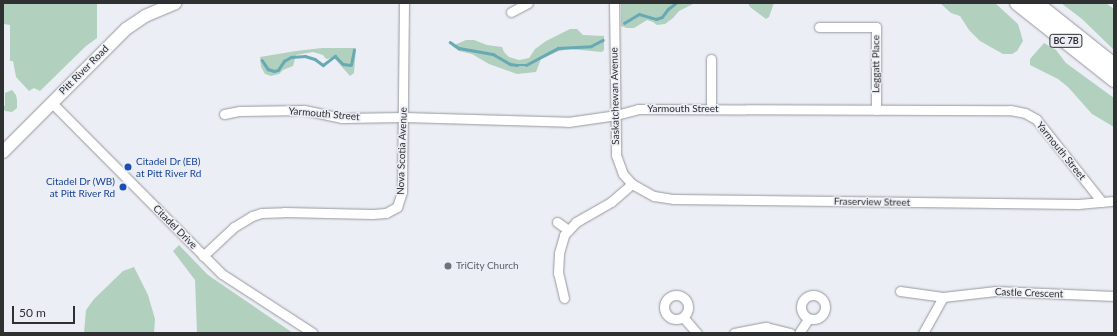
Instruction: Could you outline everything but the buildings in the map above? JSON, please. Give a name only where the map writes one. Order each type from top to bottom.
[{"type":"highway","name":"BC 7B","points":[[1017,3],[1114,80]]},
{"type":"highway","name":"BC 7B","points":[[1036,3],[1114,65]]},
{"type":"main road","name":"Pitt River Road","points":[[3,152],[132,24],[175,3]]},
{"type":"street","name":"Nova Scotia Avenue","points":[[203,256],[234,227],[260,213],[284,212],[372,214],[386,213],[397,207],[402,192],[404,117],[404,3]]},
{"type":"street","points":[[511,12],[528,3]]},
{"type":"street","name":"Saskatchewan Avenue","points":[[614,3],[616,155],[623,174],[632,184]]},
{"type":"street","name":"Leggatt Place","points":[[819,27],[876,27],[876,110]]},
{"type":"street","points":[[711,59],[711,109]]},
{"type":"street","name":"Citadel Drive","points":[[52,103],[203,256],[233,282],[313,333]]},
{"type":"street","name":"Yarmouth Street","points":[[224,114],[240,110],[304,110],[342,118],[404,117],[568,122],[616,115],[638,109],[1010,110],[1025,113],[1036,119],[1102,202]]},
{"type":"street","points":[[564,298],[558,273],[558,253],[564,236],[576,222],[611,202],[632,184]]},
{"type":"street","name":"Fraserview Street","points":[[632,184],[654,196],[674,199],[1078,204],[1114,201]]},
{"type":"street","points":[[557,222],[568,230]]},
{"type":"street","name":"Castle Crescent","points":[[900,291],[943,297],[996,291],[1114,296]]},
{"type":"street","points":[[923,333],[943,297]]},
{"type":"street","points":[[683,316],[697,333]]},
{"type":"street","points":[[799,333],[808,319]]},
{"type":"street","points":[[734,333],[766,327],[790,333]]},
{"type":"green space","points":[[4,3],[97,3],[97,38],[86,46],[40,91],[34,88],[29,91],[16,77],[13,61],[10,61],[10,25],[4,24]]},
{"type":"green space","points":[[695,3],[679,11],[665,24],[657,25],[647,20],[634,28],[627,28],[621,26],[621,4]]},
{"type":"green space","points":[[748,3],[774,3],[769,17],[766,19],[750,7]]},
{"type":"green space","points":[[940,3],[995,3],[1018,24],[1023,41],[1017,51],[1012,54],[1003,54],[980,41],[969,30],[960,16],[951,13]]},
{"type":"green space","points":[[1061,3],[1106,3],[1114,9],[1114,50],[1082,19]]},
{"type":"green space","points":[[570,29],[577,29],[583,35],[604,36],[604,50],[602,52],[570,49],[559,51],[541,59],[536,72],[517,74],[489,64],[472,54],[459,51],[452,46],[466,40],[474,40],[487,45],[502,47],[504,52],[509,57],[519,60],[529,58],[535,49],[546,41]]},
{"type":"green space","points":[[1044,43],[1056,50],[1066,63],[1114,98],[1114,127],[1092,114],[1068,87],[1058,79],[1030,65],[1030,59]]},
{"type":"green space","points":[[322,48],[356,48],[354,73],[350,76],[334,58],[326,59],[323,55],[313,52],[296,55],[293,66],[283,70],[279,74],[271,76],[265,74],[261,67],[260,57]]},
{"type":"green space","points":[[12,90],[16,95],[17,108],[12,112],[5,111],[3,108],[5,105],[5,93]]},
{"type":"green space","points":[[179,245],[208,275],[293,333],[197,333],[195,280],[173,251]]},
{"type":"green space","points":[[134,267],[148,295],[155,319],[154,333],[84,333],[86,310],[94,299],[123,271]]},
{"type":"waterway","points":[[624,23],[639,14],[656,19],[662,17],[668,9],[676,3]]},
{"type":"waterway","points":[[450,42],[459,48],[493,54],[510,64],[526,65],[558,48],[591,46],[603,40]]},
{"type":"waterway","points":[[262,60],[268,69],[274,71],[278,70],[284,61],[291,57],[305,56],[315,59],[323,65],[335,56],[343,64],[351,65],[354,50]]},
{"type":"place","name":"Citadel Dr (EB) at Pitt River Rd","points":[[128,167]]},
{"type":"place","name":"Citadel Dr (WB) at Pitt River Rd","points":[[123,187]]},
{"type":"place","name":"TriCity Church","points":[[448,266]]}]
